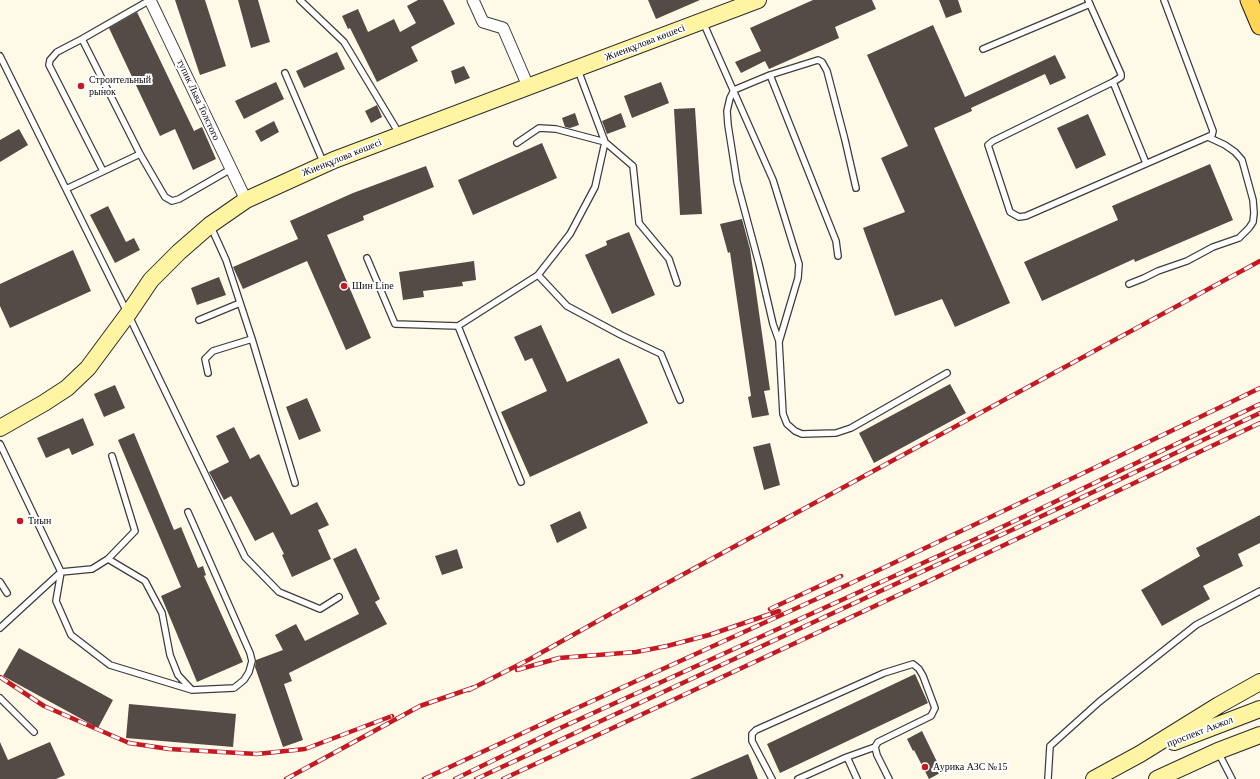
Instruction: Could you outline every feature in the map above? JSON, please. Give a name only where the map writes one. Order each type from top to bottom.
[{"type":"main road","points":[[1249,0],[1260,26]]},
{"type":"street","name":"тупик Льва Толстого","points":[[150,0],[246,200]]},
{"type":"street","points":[[473,0],[483,22],[502,28],[528,86]]},
{"type":"street","name":"Жиенқұлова көшесі","points":[[0,428],[67,388],[88,368],[151,280],[179,252],[210,225],[246,200],[324,164],[758,0]]},
{"type":"street","points":[[1094,779],[1140,754],[1219,705],[1260,682]]},
{"type":"street","name":"проспект Акжол","points":[[1140,754],[1260,709]]},
{"type":"street","points":[[1158,779],[1218,751],[1260,735]]},
{"type":"lane","points":[[103,171],[49,65],[52,56],[57,52],[150,0]]},
{"type":"lane","points":[[300,0],[344,42],[400,135]]},
{"type":"lane","points":[[984,49],[1089,2],[1121,74],[1121,77],[1113,82],[993,141],[988,145],[1010,212],[1019,217],[1026,216],[1212,135],[1213,131],[1164,0]]},
{"type":"lane","points":[[703,21],[773,180],[799,264],[798,278],[779,342]]},
{"type":"lane","points":[[82,39],[140,154],[165,197],[172,201],[179,199],[231,169]]},
{"type":"lane","points":[[0,56],[128,314],[245,557],[279,592],[320,609],[339,597]]},
{"type":"lane","points":[[856,188],[827,72],[822,62],[818,60],[770,75],[734,90],[730,98],[727,111],[737,182],[773,324],[779,342],[783,414],[787,424],[795,431],[802,434],[836,433],[851,428],[947,373]]},
{"type":"lane","points":[[367,258],[395,324],[458,326],[538,275],[570,234],[595,186],[605,142],[577,68]]},
{"type":"lane","points":[[285,73],[324,164]]},
{"type":"lane","points":[[770,75],[836,241],[838,256]]},
{"type":"lane","points":[[1113,82],[1146,163]]},
{"type":"lane","points":[[517,143],[539,128],[556,129],[605,142],[633,166],[639,223],[669,259],[676,283]]},
{"type":"lane","points":[[1128,284],[1158,271],[1187,261],[1213,247],[1238,238],[1253,222],[1253,200],[1242,160],[1226,145],[1208,137]]},
{"type":"lane","points":[[66,189],[140,154]]},
{"type":"lane","points":[[210,225],[226,260],[295,483]]},
{"type":"lane","points":[[538,275],[567,306],[621,335],[661,354],[680,400]]},
{"type":"lane","points":[[199,320],[240,303]]},
{"type":"lane","points":[[458,326],[521,482]]},
{"type":"lane","points":[[208,373],[205,360],[214,351],[252,340]]},
{"type":"lane","points":[[0,444],[61,572],[56,601],[71,635],[110,665],[192,690],[234,688],[244,680],[249,672],[252,661],[250,653],[188,512]]},
{"type":"lane","points":[[0,628],[61,572],[92,569],[108,559],[136,531],[112,456]]},
{"type":"lane","points":[[108,559],[145,581],[162,613],[170,655],[178,674],[192,690]]},
{"type":"lane","points":[[0,582],[7,593]]},
{"type":"lane","points":[[1048,779],[1050,746],[1099,702],[1196,625],[1260,590]]},
{"type":"lane","points":[[772,779],[752,742],[752,734],[756,730],[884,673],[912,664],[919,669],[935,708],[931,716],[878,742],[875,747],[847,757],[798,779]]},
{"type":"lane","points":[[0,698],[34,732]]},
{"type":"lane","points":[[875,747],[876,755],[889,779]]},
{"type":"lane","points":[[1218,751],[1232,779]]},
{"type":"lane","points":[[847,757],[857,779]]},
{"type":"building","points":[[175,0],[205,0],[226,66],[200,75]]},
{"type":"building","points":[[238,0],[258,0],[270,42],[251,48]]},
{"type":"building","points":[[418,0],[443,0],[455,24],[411,47],[418,61],[377,82],[350,28],[348,29],[342,16],[358,9],[368,32],[394,19],[400,32],[416,23],[407,6]]},
{"type":"building","points":[[648,0],[700,0],[656,19]]},
{"type":"building","points":[[813,0],[872,0],[876,9],[835,27],[839,38],[769,69],[765,61],[741,73],[735,62],[761,51],[750,28]]},
{"type":"building","points":[[939,0],[958,0],[962,12],[946,18]]},
{"type":"building","points":[[137,12],[194,131],[202,127],[216,159],[193,170],[175,129],[160,136],[109,28]]},
{"type":"building","points":[[933,25],[965,97],[1055,55],[1066,78],[1050,85],[1045,74],[971,108],[972,111],[934,128],[1010,303],[955,327],[942,299],[895,316],[863,228],[905,212],[881,158],[908,146],[867,55]]},
{"type":"building","points":[[337,52],[345,69],[304,88],[296,71]]},
{"type":"building","points":[[464,66],[470,78],[455,84],[451,71]]},
{"type":"building","points":[[276,82],[284,99],[244,119],[235,101]]},
{"type":"building","points":[[661,82],[669,103],[632,118],[624,96]]},
{"type":"building","points":[[377,105],[382,117],[371,123],[365,111]]},
{"type":"building","points":[[695,108],[702,214],[680,215],[674,109]]},
{"type":"building","points":[[575,113],[579,125],[570,128],[565,127],[562,118]]},
{"type":"building","points":[[621,113],[626,127],[607,134],[602,121]]},
{"type":"building","points":[[1088,114],[1106,155],[1076,169],[1057,128]]},
{"type":"building","points":[[274,121],[279,132],[261,142],[255,131]]},
{"type":"building","points":[[19,129],[28,145],[0,162],[0,140]]},
{"type":"building","points":[[542,143],[557,178],[473,215],[458,180]]},
{"type":"building","points":[[1210,164],[1233,220],[1135,262],[1134,259],[1042,301],[1024,262],[1118,220],[1112,206]]},
{"type":"building","points":[[426,166],[434,187],[363,216],[364,220],[327,235],[371,338],[346,350],[307,261],[243,289],[233,267],[298,239],[290,221],[353,193]]},
{"type":"building","points":[[108,206],[126,242],[134,238],[140,250],[115,263],[90,215]]},
{"type":"building","points":[[742,219],[750,249],[770,390],[764,391],[769,415],[752,418],[748,397],[751,396],[730,252],[728,253],[720,224]]},
{"type":"building","points":[[629,232],[655,295],[612,314],[585,255],[607,245],[606,241]]},
{"type":"building","points":[[73,250],[91,291],[10,328],[0,306],[0,284]]},
{"type":"building","points":[[474,261],[476,280],[462,282],[463,286],[423,291],[424,297],[403,300],[399,272]]},
{"type":"building","points":[[219,277],[226,295],[197,305],[191,288]]},
{"type":"building","points":[[541,325],[567,382],[619,358],[648,423],[530,477],[501,412],[547,391],[532,358],[525,361],[514,337]]},
{"type":"building","points":[[950,384],[966,413],[874,463],[859,433]]},
{"type":"building","points":[[115,385],[125,408],[104,417],[94,394]]},
{"type":"building","points":[[307,398],[321,431],[299,440],[286,407]]},
{"type":"building","points":[[83,418],[94,445],[72,455],[69,448],[46,458],[37,438]]},
{"type":"building","points":[[234,427],[250,459],[259,454],[291,515],[317,502],[329,525],[318,530],[331,559],[292,577],[282,555],[284,554],[273,532],[255,541],[231,496],[224,500],[209,472],[229,462],[216,436]]},
{"type":"building","points":[[134,433],[174,530],[181,527],[198,568],[203,566],[206,575],[204,576],[243,662],[197,682],[161,596],[181,587],[118,440]]},
{"type":"building","points":[[770,443],[780,485],[764,490],[753,447]]},
{"type":"building","points":[[580,511],[587,528],[557,543],[550,525]]},
{"type":"building","points":[[1260,515],[1260,543],[1238,554],[1243,566],[1203,586],[1210,599],[1162,626],[1141,590],[1200,556],[1196,548]]},
{"type":"building","points":[[356,548],[380,599],[375,602],[387,624],[289,673],[292,681],[284,684],[303,740],[283,747],[255,667],[256,660],[283,650],[275,635],[296,624],[305,641],[359,614],[333,559]]},
{"type":"building","points":[[457,549],[463,568],[442,575],[435,556]]},
{"type":"building","points":[[19,648],[113,700],[98,728],[3,676]]},
{"type":"building","points":[[915,674],[928,703],[780,773],[767,744]]},
{"type":"building","points":[[129,704],[236,714],[233,747],[126,738]]},
{"type":"building","points":[[922,731],[942,772],[929,779],[907,739]]},
{"type":"building","points":[[0,742],[8,760],[50,742],[65,775],[56,779],[0,779]]},
{"type":"building","points":[[748,754],[758,779],[690,779]]},
{"type":"railway","points":[[469,690],[530,659],[1260,261]]},
{"type":"railway","points":[[424,779],[845,586],[1260,388]]},
{"type":"railway","points":[[455,779],[558,729],[1002,527],[1260,404]]},
{"type":"railway","points":[[476,779],[1260,413]]},
{"type":"railway","points":[[503,779],[935,578],[1260,423]]},
{"type":"railway","points":[[770,609],[841,576]]},
{"type":"railway","points":[[517,670],[559,658],[636,652],[667,646],[709,635],[779,611]]},
{"type":"railway","points":[[0,677],[44,706],[129,743],[169,749],[257,754],[305,749],[392,716]]},
{"type":"railway","points":[[286,779],[420,706],[475,687]]},
{"type":"place","name":"Строительный рынок","points":[[81,86]]},
{"type":"place","name":"Шин Line","points":[[344,286]]},
{"type":"place","name":"Тиын","points":[[20,521]]},
{"type":"place","name":"Аурика АЗС №15","points":[[925,767]]}]
